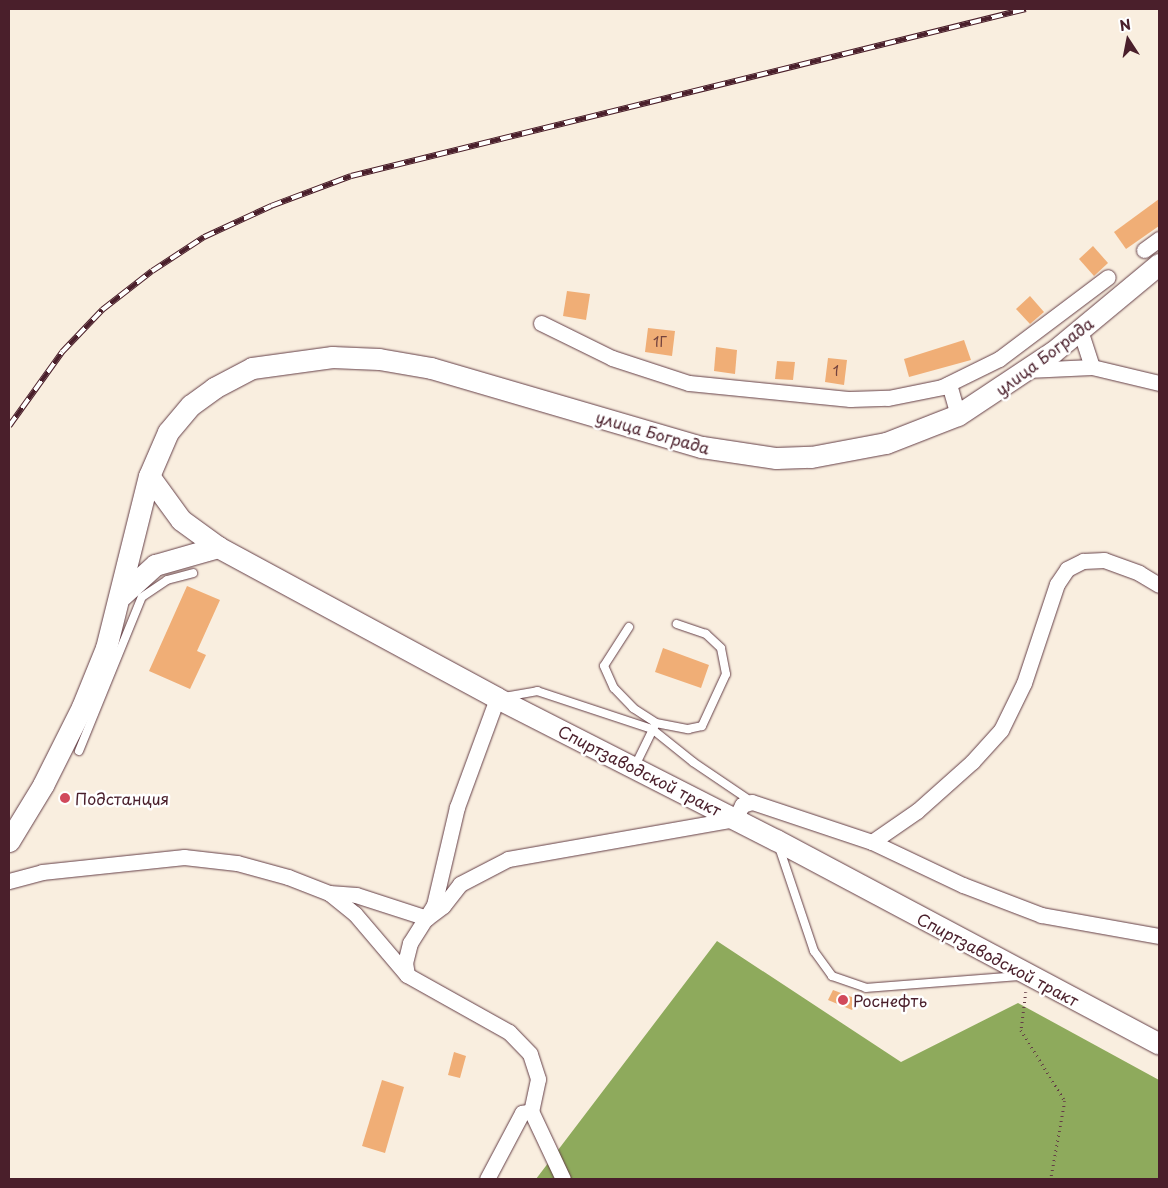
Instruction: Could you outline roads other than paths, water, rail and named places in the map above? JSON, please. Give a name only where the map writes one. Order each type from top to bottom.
[{"type":"main road","name":"улица Бограда","points":[[9,841],[43,785],[111,657],[122,595],[149,476],[168,432],[191,405],[214,388],[252,368],[332,357],[379,359],[431,368],[702,447],[776,458],[811,457],[886,443],[958,415],[1027,370],[1080,330],[1152,257]]},
{"type":"main road","name":"Спиртзаводской тракт","points":[[149,476],[181,520],[218,547],[497,698],[776,840],[1028,976],[1159,1044]]},
{"type":"main road","points":[[122,595],[154,565],[218,547]]},
{"type":"street","points":[[1152,257],[1159,239]]},
{"type":"street","points":[[542,323],[637,368],[689,383],[850,399],[888,398],[949,384],[999,359],[1108,277]]},
{"type":"street","points":[[1080,330],[1092,367]]},
{"type":"street","points":[[1027,370],[1092,367],[1159,383]]},
{"type":"street","points":[[949,384],[958,415]]},
{"type":"street","points":[[872,842],[917,811],[972,762],[1001,730],[1024,683],[1057,584],[1067,569],[1082,561],[1104,560],[1139,573],[1159,585]]},
{"type":"street","points":[[408,974],[405,963],[410,942],[427,918],[440,889],[457,807],[497,698]]},
{"type":"street","points":[[427,918],[443,906],[460,884],[508,859],[735,819],[742,805],[752,802],[872,842],[963,885],[1041,915],[1159,936]]},
{"type":"street","points":[[9,881],[42,872],[184,857],[237,864],[288,877],[329,893],[356,895],[427,918]]},
{"type":"street","points":[[329,893],[355,914],[408,974],[509,1032],[530,1054],[538,1079],[531,1111],[563,1179]]},
{"type":"street","points":[[487,1179],[522,1113],[531,1111]]},
{"type":"lane","points":[[80,751],[111,657],[142,597],[167,580],[193,574]]},
{"type":"lane","points":[[497,698],[537,691],[654,726],[688,729],[702,726],[726,674],[721,648],[706,634],[677,624]]},
{"type":"lane","points":[[630,627],[604,666],[614,688],[693,762],[752,802]]},
{"type":"lane","points":[[634,768],[654,726]]},
{"type":"lane","points":[[776,840],[814,951],[832,976],[866,988],[1028,976]]},
{"type":"railway","points":[[9,426],[62,352],[102,310],[152,271],[204,237],[271,206],[351,176],[1026,9]]},
{"type":"place","name":"Подстанция","points":[[65,798]]},
{"type":"place","name":"Роснефть","points":[[843,1000]]}]
